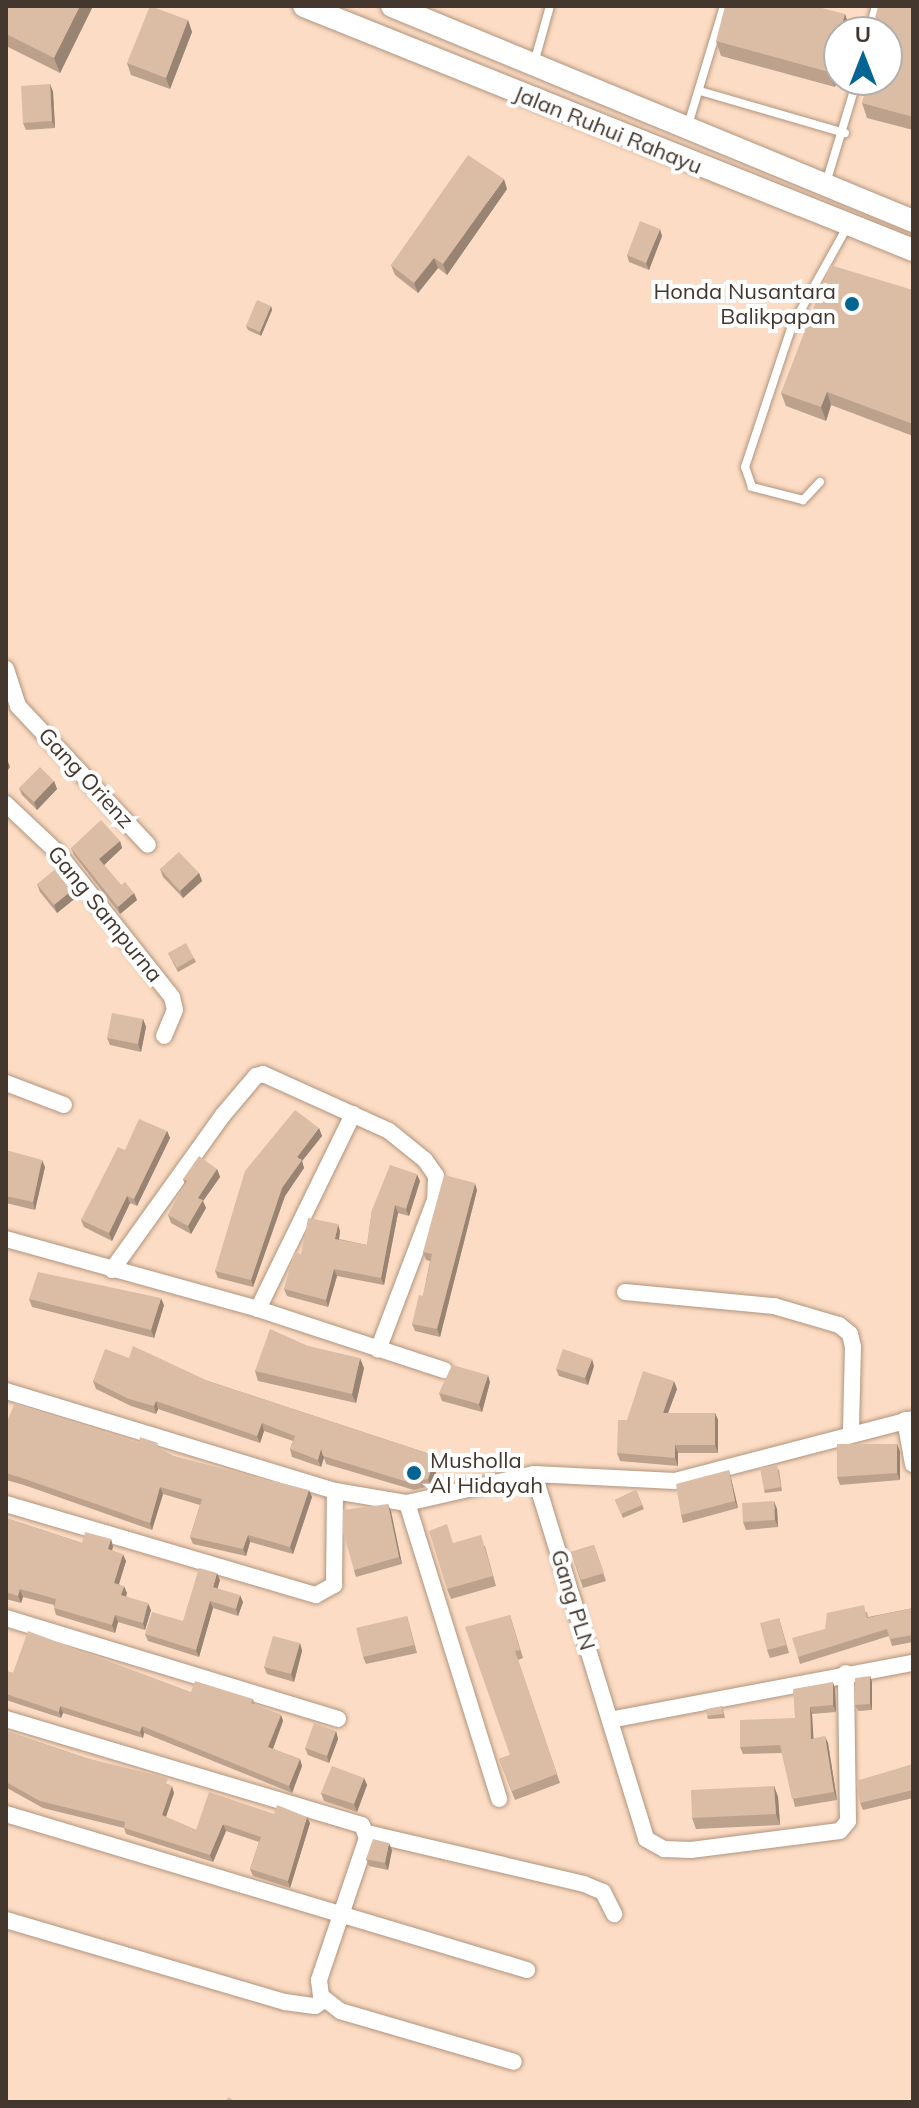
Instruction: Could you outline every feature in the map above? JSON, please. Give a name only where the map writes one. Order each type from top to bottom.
[{"type":"main road","name":"Jalan Ruhui Rahayu","points":[[304,6],[816,214],[913,250]]},
{"type":"main road","name":"Jalan Ruhui Rahayu","points":[[392,6],[913,221]]},
{"type":"main road","points":[[816,214],[826,184]]},
{"type":"street","name":"Gang Orienz","points":[[6,669],[18,706],[148,845]]},
{"type":"street","name":"Gang Sampurna","points":[[6,804],[57,852],[172,997],[175,1010],[164,1036]]},
{"type":"street","points":[[112,1270],[256,1076],[263,1074],[389,1131],[425,1160],[436,1176],[435,1200],[378,1350]]},
{"type":"street","points":[[6,1083],[64,1105]]},
{"type":"street","points":[[258,1309],[353,1114]]},
{"type":"street","points":[[6,1239],[258,1309],[444,1370]]},
{"type":"street","points":[[625,1292],[774,1306],[839,1325],[850,1334],[853,1347],[851,1431]]},
{"type":"street","points":[[6,1391],[335,1491],[407,1503],[534,1474],[675,1481],[851,1431],[909,1419],[913,1464]]},
{"type":"street","name":"Gang PLN","points":[[534,1474],[646,1839],[654,1845],[676,1851],[812,1838],[840,1831],[848,1821],[846,1673]]},
{"type":"street","points":[[6,1504],[316,1595],[334,1585],[335,1491]]},
{"type":"street","points":[[407,1503],[499,1799]]},
{"type":"street","points":[[6,1618],[338,1719]]},
{"type":"street","points":[[610,1720],[846,1673],[913,1663]]},
{"type":"street","points":[[6,1719],[358,1824],[367,1833],[584,1884],[603,1892],[614,1914]]},
{"type":"street","points":[[6,1814],[339,1917],[527,1970]]},
{"type":"street","points":[[367,1833],[319,1980],[324,2000],[340,2011],[514,2062]]},
{"type":"street","points":[[6,1920],[285,2002],[315,2006],[324,2000]]},
{"type":"lane","points":[[533,66],[550,6]]},
{"type":"lane","points":[[687,129],[724,6]]},
{"type":"lane","points":[[700,91],[845,133]]},
{"type":"lane","points":[[826,184],[845,133],[853,96]]},
{"type":"lane","points":[[820,482],[803,500],[752,487],[745,467],[792,326],[848,226]]},
{"type":"building","points":[[6,6],[80,6],[54,58],[6,34]]},
{"type":"building","points":[[150,6],[188,20],[166,78],[127,63]]},
{"type":"building","points":[[725,6],[814,6],[845,14],[823,16],[823,70],[716,41]]},
{"type":"building","points":[[878,6],[913,6],[913,117],[862,103],[864,96],[903,96],[903,16],[876,16]]},
{"type":"building","points":[[50,84],[52,121],[23,123],[21,86]]},
{"type":"building","points":[[468,155],[504,179],[443,264],[434,258],[414,283],[391,265]]},
{"type":"building","points":[[640,221],[660,229],[646,263],[627,255]]},
{"type":"building","points":[[830,265],[913,290],[913,424],[827,392],[821,407],[781,393]]},
{"type":"building","points":[[257,300],[271,306],[260,332],[246,326]]},
{"type":"building","points":[[40,767],[54,781],[34,802],[19,788]]},
{"type":"building","points":[[101,820],[120,841],[99,859],[121,885],[125,882],[134,893],[118,907],[71,848]]},
{"type":"building","points":[[179,852],[199,873],[180,891],[160,869]]},
{"type":"building","points":[[58,867],[75,888],[54,905],[37,884]]},
{"type":"building","points":[[186,943],[194,958],[177,968],[168,953]]},
{"type":"building","points":[[112,1013],[143,1019],[138,1044],[107,1038]]},
{"type":"building","points":[[295,1110],[319,1128],[297,1157],[302,1160],[282,1188],[251,1280],[215,1271],[245,1171]]},
{"type":"building","points":[[139,1119],[167,1131],[134,1199],[127,1196],[109,1233],[81,1220],[118,1147],[125,1150]]},
{"type":"building","points":[[6,1150],[42,1160],[33,1202],[6,1196]]},
{"type":"building","points":[[199,1156],[217,1169],[198,1198],[203,1200],[188,1226],[168,1215],[187,1181],[183,1179]]},
{"type":"building","points":[[390,1165],[417,1174],[406,1209],[395,1205],[381,1278],[334,1269],[326,1300],[284,1289],[294,1252],[301,1254],[308,1218],[338,1224],[335,1239],[367,1245],[372,1210]]},
{"type":"building","points":[[444,1175],[475,1183],[437,1329],[412,1324],[419,1295],[423,1296],[432,1254],[423,1252]]},
{"type":"building","points":[[38,1272],[161,1298],[151,1330],[29,1299]]},
{"type":"building","points":[[270,1329],[308,1346],[360,1358],[352,1394],[255,1371]]},
{"type":"building","points":[[133,1346],[208,1381],[436,1456],[428,1479],[411,1483],[323,1456],[321,1449],[318,1460],[290,1449],[295,1436],[262,1423],[257,1436],[156,1401],[154,1406],[129,1399],[93,1381],[105,1349],[129,1358]]},
{"type":"building","points":[[563,1349],[592,1359],[585,1378],[556,1369]]},
{"type":"building","points":[[452,1365],[488,1375],[479,1404],[439,1393]]},
{"type":"building","points":[[643,1371],[674,1381],[663,1413],[715,1413],[715,1445],[675,1445],[675,1458],[617,1453],[618,1420],[627,1420]]},
{"type":"building","points":[[15,1403],[139,1443],[140,1437],[158,1443],[157,1447],[173,1456],[309,1490],[290,1547],[248,1535],[243,1549],[190,1537],[202,1499],[160,1487],[150,1523],[6,1473],[6,1424]]},
{"type":"building","points":[[837,1444],[897,1444],[897,1473],[837,1477]]},
{"type":"building","points":[[777,1465],[781,1487],[764,1490],[760,1468]]},
{"type":"building","points":[[729,1470],[735,1501],[681,1515],[676,1484]]},
{"type":"building","points":[[636,1490],[642,1505],[621,1514],[615,1500]]},
{"type":"building","points":[[774,1501],[775,1520],[743,1522],[742,1503]]},
{"type":"building","points":[[388,1504],[399,1557],[354,1570],[343,1532],[343,1510]]},
{"type":"building","points":[[6,1518],[82,1543],[85,1532],[111,1539],[108,1549],[123,1554],[114,1583],[124,1586],[121,1595],[148,1603],[143,1623],[115,1615],[112,1625],[54,1608],[56,1599],[20,1589],[18,1596],[6,1592]]},
{"type":"building","points":[[447,1524],[453,1543],[481,1535],[493,1576],[447,1589],[429,1531]]},
{"type":"building","points":[[594,1545],[604,1573],[581,1580],[571,1552]]},
{"type":"building","points":[[199,1568],[217,1573],[213,1587],[240,1595],[236,1609],[210,1601],[196,1650],[145,1634],[152,1612],[183,1621]]},
{"type":"building","points":[[864,1605],[867,1618],[913,1608],[913,1635],[890,1639],[887,1629],[798,1657],[792,1638],[825,1629],[827,1613]]},
{"type":"building","points":[[510,1615],[520,1650],[515,1651],[557,1774],[512,1791],[499,1759],[510,1755],[465,1627]]},
{"type":"building","points":[[407,1616],[414,1645],[363,1657],[356,1628]]},
{"type":"building","points":[[779,1618],[786,1645],[767,1650],[760,1623]]},
{"type":"building","points":[[28,1631],[191,1692],[195,1681],[253,1699],[251,1703],[281,1715],[268,1747],[300,1759],[289,1786],[142,1726],[140,1732],[60,1706],[59,1712],[6,1694],[6,1671],[13,1673]]},
{"type":"building","points":[[273,1636],[300,1643],[291,1674],[264,1667]]},
{"type":"building","points":[[870,1676],[870,1704],[855,1705],[855,1678]]},
{"type":"building","points":[[833,1682],[833,1705],[810,1707],[811,1739],[825,1736],[834,1792],[792,1799],[780,1745],[740,1747],[740,1720],[795,1718],[793,1689]]},
{"type":"building","points":[[722,1706],[723,1714],[707,1716],[706,1709]]},
{"type":"building","points":[[314,1723],[336,1731],[327,1756],[305,1748]]},
{"type":"building","points":[[6,1731],[86,1758],[168,1778],[166,1784],[172,1786],[162,1815],[196,1830],[209,1792],[274,1814],[277,1805],[307,1817],[288,1881],[250,1869],[261,1837],[223,1824],[210,1855],[124,1828],[125,1822],[40,1801],[6,1782]]},
{"type":"building","points":[[913,1764],[913,1790],[860,1803],[856,1781]]},
{"type":"building","points":[[332,1766],[364,1778],[354,1804],[321,1793]]},
{"type":"building","points":[[774,1786],[776,1814],[692,1818],[691,1790]]},
{"type":"building","points":[[373,1839],[389,1843],[385,1863],[366,1859]]},
{"type":"place","name":"Honda Nusantara Balikpapan","points":[[852,304]]},
{"type":"place","name":"Musholla Al Hidayah","points":[[414,1473]]}]
